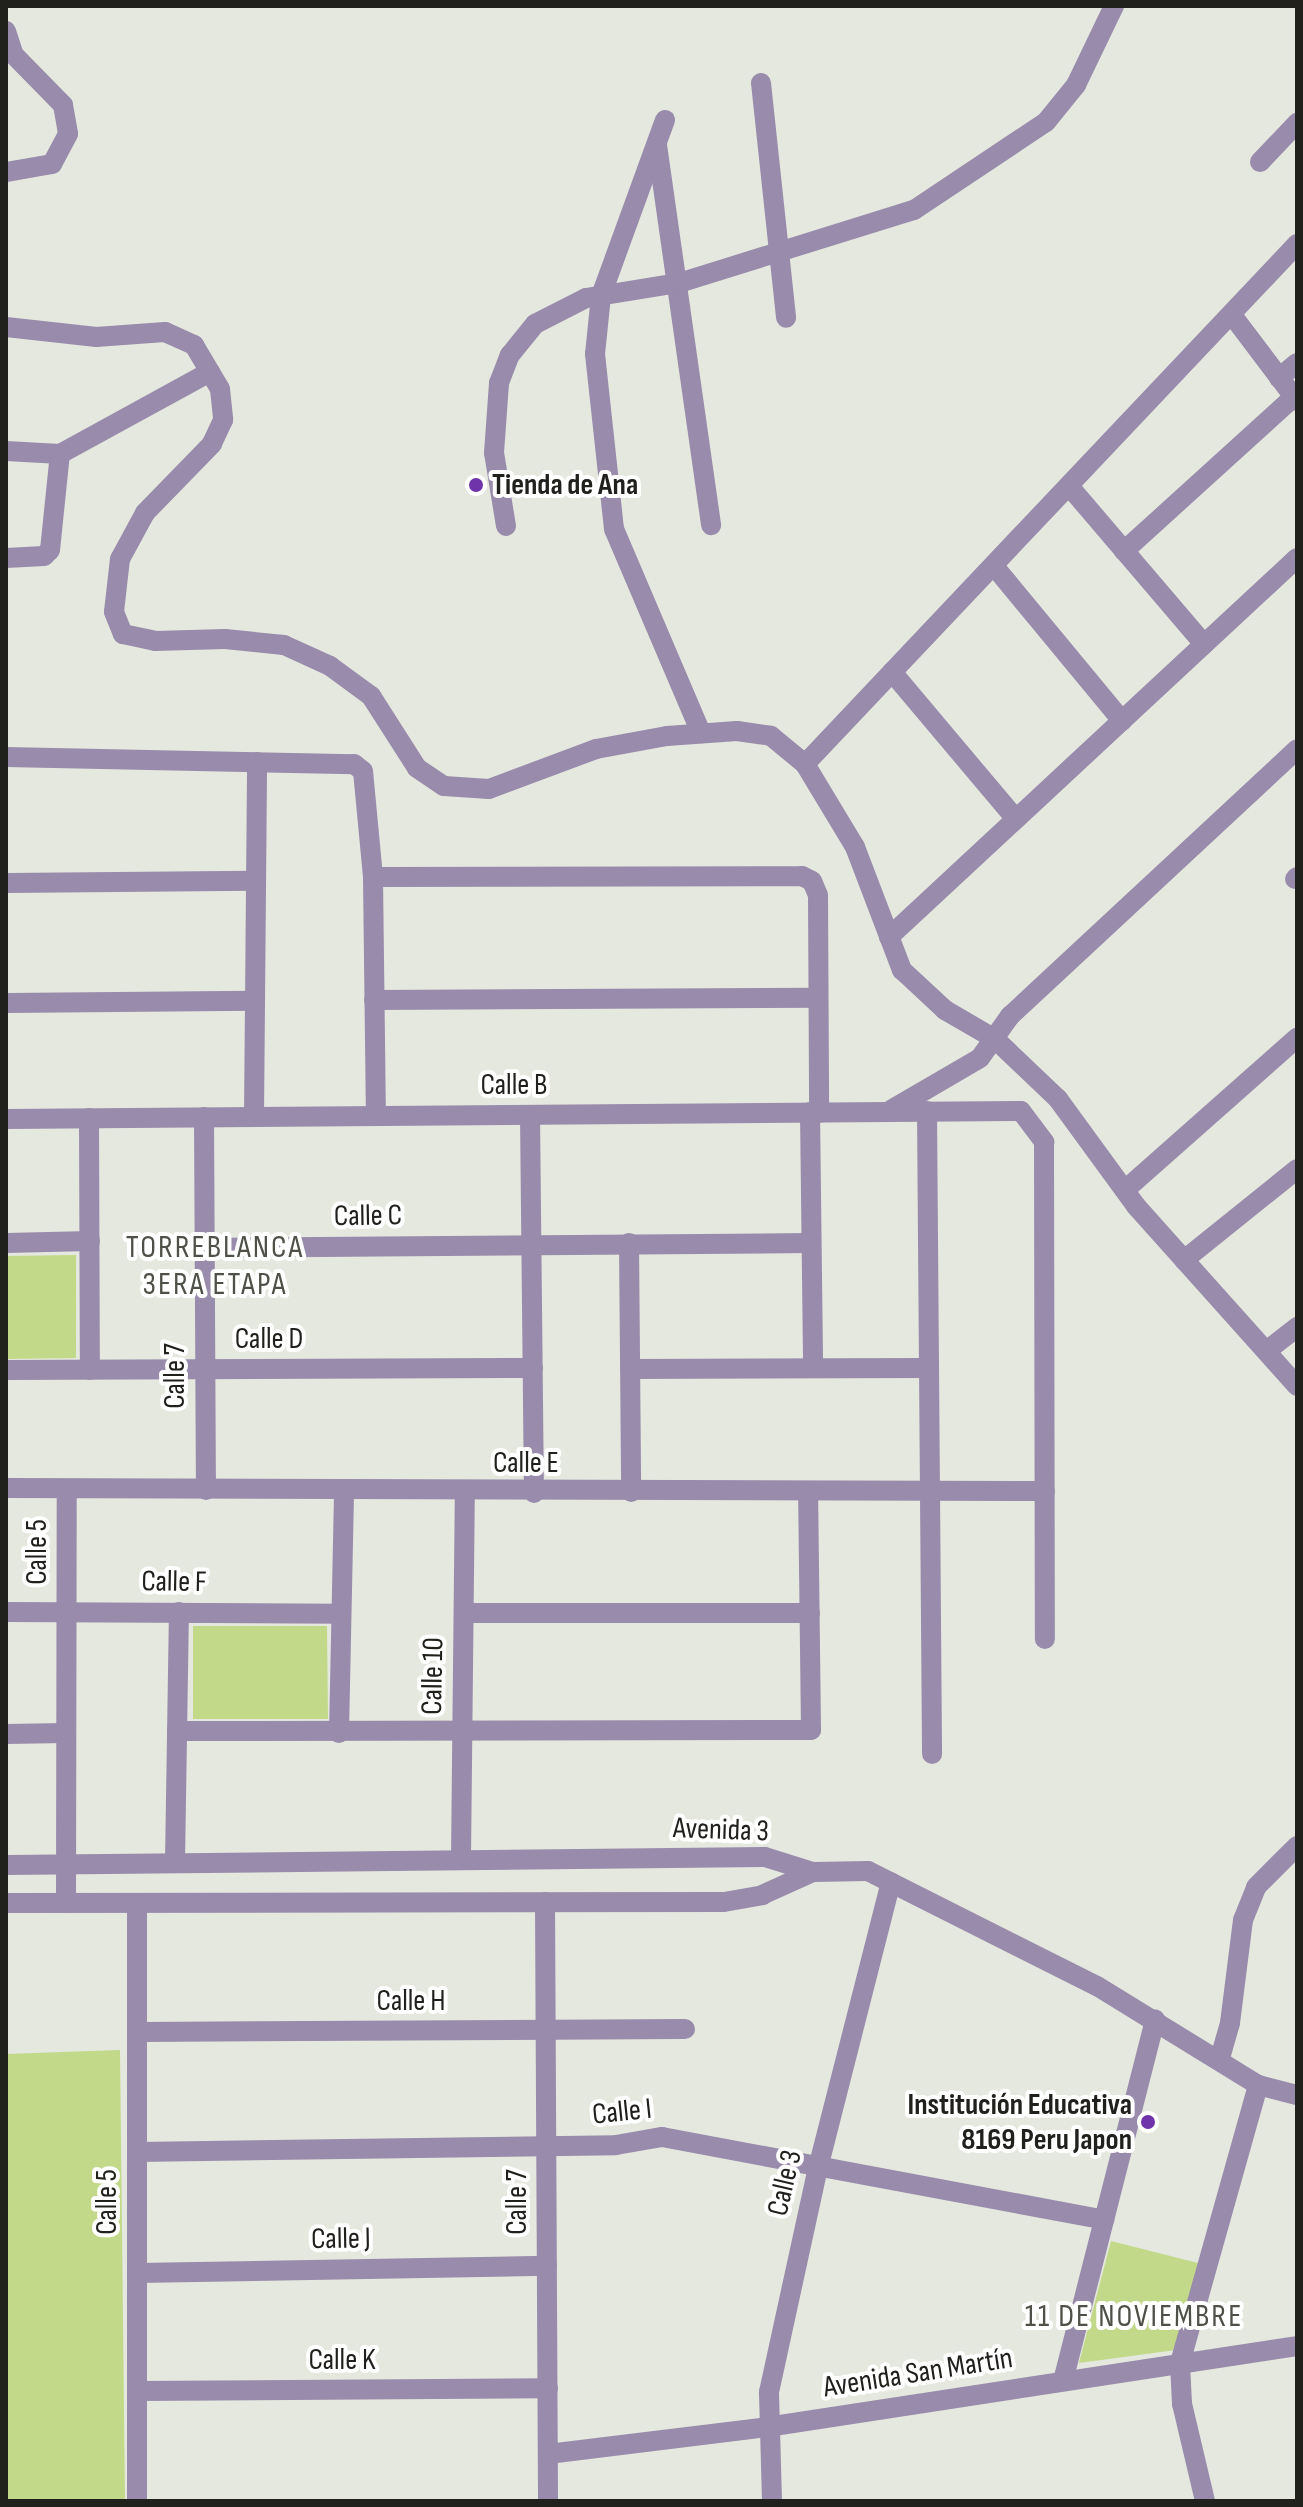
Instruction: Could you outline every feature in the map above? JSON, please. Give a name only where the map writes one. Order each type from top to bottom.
[{"type":"street","points":[[506,526],[494,453],[499,383],[510,355],[535,324],[601,296],[673,284],[914,210],[1046,122],[1076,85],[1114,6]]},
{"type":"street","points":[[6,31],[14,55],[63,105],[68,134],[52,164],[6,172]]},
{"type":"street","points":[[761,83],[786,318]]},
{"type":"street","points":[[665,120],[601,296],[595,354],[614,529],[701,733]]},
{"type":"street","points":[[1260,162],[1297,123]]},
{"type":"street","points":[[657,142],[673,284],[711,525]]},
{"type":"street","points":[[805,764],[1297,244]]},
{"type":"street","points":[[1124,551],[1295,399],[1232,315]]},
{"type":"street","points":[[6,327],[96,337],[165,332],[194,345],[220,389],[223,420],[212,444],[145,513],[120,559],[114,612],[123,634],[155,641],[225,639],[284,645],[330,666],[371,696],[417,768],[444,786],[489,789],[596,749],[701,733],[737,731],[771,736],[805,764],[855,847],[902,970],[945,1010],[995,1039],[1058,1099],[1125,1190],[1184,1260],[1269,1349],[1297,1386]]},
{"type":"street","points":[[1279,378],[1297,363]]},
{"type":"street","points":[[6,451],[60,454],[210,372]]},
{"type":"street","points":[[6,558],[44,556],[50,550],[60,454]]},
{"type":"street","points":[[1069,486],[1204,644]]},
{"type":"street","points":[[889,937],[1297,558]]},
{"type":"street","points":[[994,566],[1122,721]]},
{"type":"street","points":[[892,672],[1016,819]]},
{"type":"street","points":[[887,1112],[980,1058],[1010,1016],[1297,749]]},
{"type":"street","points":[[6,757],[354,764],[363,771],[373,877],[376,1116]]},
{"type":"street","points":[[254,1117],[257,762]]},
{"type":"street","points":[[373,877],[802,876],[812,881],[818,895],[811,1243],[813,1368]]},
{"type":"street","points":[[6,883],[254,881]]},
{"type":"street","points":[[374,1000],[818,998]]},
{"type":"street","points":[[6,1003],[254,1001]]},
{"type":"street","points":[[1125,1190],[1297,1038]]},
{"type":"street","points":[[927,1111],[932,1754]]},
{"type":"street","name":"Calle B","points":[[6,1119],[1021,1111],[1044,1142],[1045,1491]]},
{"type":"street","points":[[530,1115],[534,1493]]},
{"type":"street","name":"Calle 7","points":[[204,1117],[206,1490]]},
{"type":"street","points":[[89,1118],[90,1370]]},
{"type":"street","points":[[1184,1260],[1297,1169]]},
{"type":"street","points":[[6,1243],[90,1241]]},
{"type":"street","points":[[629,1243],[631,1492]]},
{"type":"street","name":"Calle C","points":[[205,1248],[811,1243]]},
{"type":"street","points":[[1269,1349],[1297,1327]]},
{"type":"street","name":"Calle D","points":[[6,1370],[533,1368]]},
{"type":"street","points":[[630,1369],[929,1368]]},
{"type":"street","name":"Calle E","points":[[6,1488],[465,1493],[1045,1491]]},
{"type":"street","name":"Calle 5","points":[[66,1903],[67,1489]]},
{"type":"street","points":[[339,1733],[344,1491]]},
{"type":"street","points":[[177,1731],[462,1735],[811,1730],[808,1491]]},
{"type":"street","points":[[1045,1491],[1045,1639]]},
{"type":"street","name":"Calle 10","points":[[461,1859],[465,1493]]},
{"type":"street","name":"Calle F","points":[[6,1612],[341,1614]]},
{"type":"street","points":[[175,1863],[179,1612]]},
{"type":"street","points":[[464,1613],[810,1613]]},
{"type":"street","points":[[6,1734],[66,1733]]},
{"type":"street","points":[[1220,2058],[1230,2023],[1243,1920],[1256,1887],[1297,1846]]},
{"type":"street","name":"Avenida 3","points":[[6,1865],[765,1857],[813,1872]]},
{"type":"street","points":[[813,1872],[868,1871],[1155,2020],[1220,2058],[1258,2085],[1297,2095]]},
{"type":"street","name":"Avenida 3","points":[[6,1903],[724,1902],[762,1895],[813,1872]]},
{"type":"street","name":"Calle 3","points":[[772,2501],[767,2427],[769,2392],[818,2168],[891,1882]]},
{"type":"street","name":"Calle 7","points":[[545,1902],[548,2501]]},
{"type":"street","name":"Calle 5","points":[[137,1903],[137,2501]]},
{"type":"street","points":[[1063,2381],[1155,2020]]},
{"type":"street","name":"Calle H","points":[[137,2032],[685,2029]]},
{"type":"street","points":[[1205,2501],[1182,2404],[1180,2363],[1258,2085]]},
{"type":"street","name":"Calle I","points":[[137,2152],[547,2146],[690,2138],[818,2168],[1104,2220]]},
{"type":"street","name":"Calle J","points":[[137,2273],[547,2266]]},
{"type":"street","name":"Avenida San Martín","points":[[548,2454],[767,2427],[1297,2346]]},
{"type":"street","name":"Calle K","points":[[137,2391],[548,2388]]},
{"type":"green space","points":[[76,1255],[76,1358],[6,1359],[6,1256]]},
{"type":"green space","points":[[193,1626],[327,1626],[328,1719],[193,1719]]},
{"type":"green space","points":[[120,2050],[125,2501],[6,2501],[6,2054]]},
{"type":"green space","points":[[1111,2241],[1198,2263],[1176,2350],[1079,2363]]},
{"type":"place","name":"Tienda de Ana","points":[[476,485]]},
{"type":"place","name":"Institución Educativa 8169 Peru Japon","points":[[1148,2122]]},
{"type":"district","name":"TORREBLANCA 3ERA ETAPA","points":[[215,1268]]},
{"type":"district","name":"11 DE NOVIEMBRE","points":[[1134,2317]]}]
